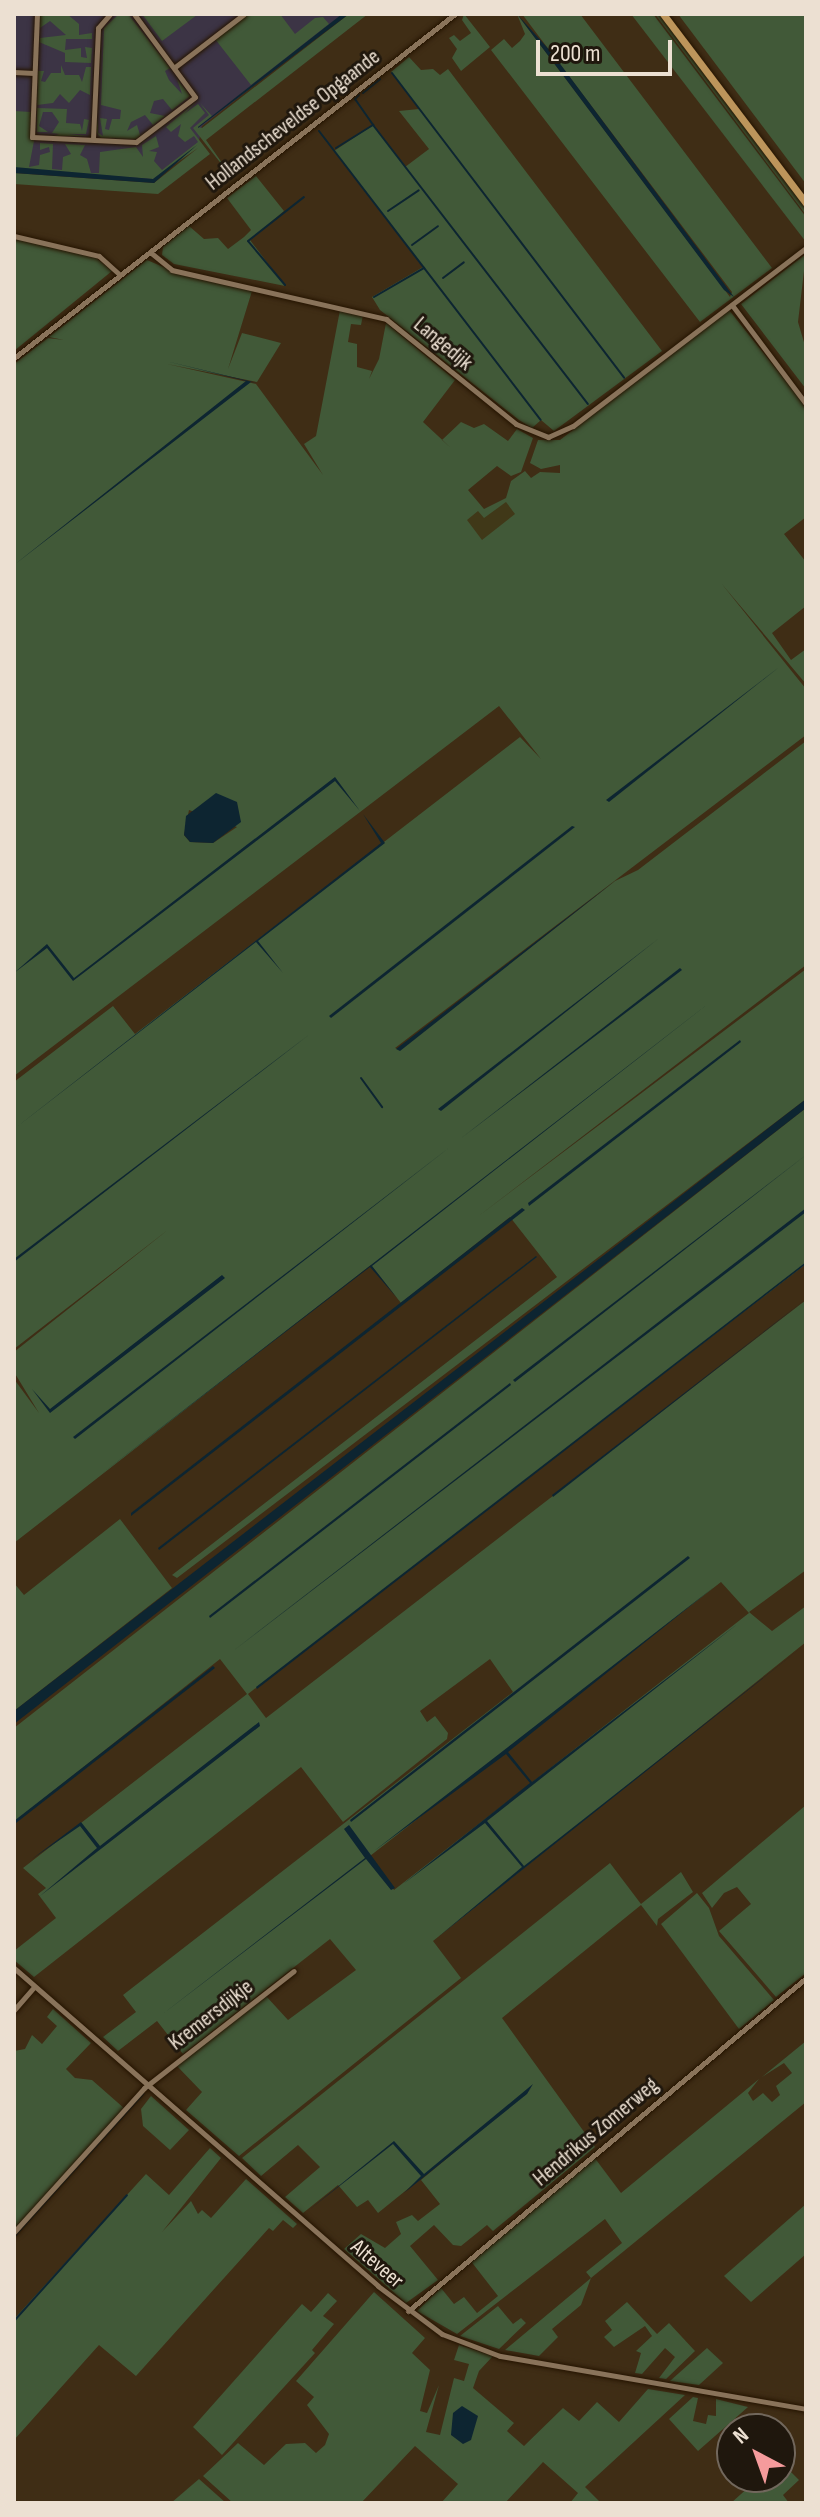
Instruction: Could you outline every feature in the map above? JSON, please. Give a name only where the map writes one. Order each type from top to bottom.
[{"type":"main road","points":[[663,14],[806,203]]},
{"type":"street","points":[[37,14],[32,137],[143,139],[195,99],[175,67],[134,14]]},
{"type":"street","points":[[93,139],[98,29],[110,14]]},
{"type":"street","points":[[175,67],[244,14]]},
{"type":"street","name":"Hollandscheveldse Opgaande","points":[[150,252],[455,14]]},
{"type":"street","points":[[14,72],[34,73]]},
{"type":"street","points":[[14,236],[99,256],[120,275]]},
{"type":"street","name":"Langedijk","points":[[150,252],[172,270],[386,319],[516,424],[541,436],[573,426],[806,248]]},
{"type":"street","points":[[14,358],[150,252]]},
{"type":"street","points":[[732,305],[806,404]]},
{"type":"street","name":"Alteveer","points":[[14,1968],[408,2311],[452,2340],[500,2356],[806,2409]]},
{"type":"street","name":"Kremersdijkje","points":[[14,2232],[148,2085],[294,1971]]},
{"type":"street","name":"Hendrikus Zomerweg","points":[[408,2311],[806,1978]]},
{"type":"street","points":[[14,2010],[34,1986]]},
{"type":"shaded area","points":[[14,14],[346,14],[202,126],[198,146],[155,180],[14,171]]},
{"type":"green space","points":[[40,14],[67,14],[79,24],[79,35],[92,33],[92,39],[66,39],[65,50],[81,48],[81,57],[87,58],[85,47],[92,48],[91,63],[65,62],[65,53],[39,42],[40,38],[66,35],[50,21],[40,28]]},
{"type":"green space","points":[[119,14],[128,14],[170,68],[165,71],[169,80],[182,94],[177,79],[190,96],[172,110],[163,99],[154,101],[150,113],[165,116],[153,125],[145,115],[131,122],[127,131],[137,125],[140,135],[123,136],[141,135],[136,139],[101,138],[96,132],[98,119],[98,133],[103,136],[100,118],[107,119],[105,129],[109,130],[112,119],[120,119],[121,110],[101,105],[104,28]]},
{"type":"green space","points":[[142,14],[147,16],[197,15],[162,41]]},
{"type":"green space","points":[[247,14],[280,14],[295,34],[315,18],[323,17],[329,24],[251,85],[215,39]]},
{"type":"green space","points":[[349,14],[368,14],[206,140],[234,180],[193,128],[209,115],[200,103],[212,116],[198,127],[202,128]]},
{"type":"green space","points":[[464,14],[490,47],[461,71],[452,58],[457,49],[449,38],[454,35],[460,41],[471,33],[462,20]]},
{"type":"green space","points":[[517,14],[730,297],[732,292],[522,14],[580,14],[772,268],[700,322],[491,50],[504,39],[512,48],[520,41],[525,34]]},
{"type":"green space","points":[[631,14],[653,14],[806,217],[806,242]]},
{"type":"green space","points":[[655,14],[660,14],[806,207],[806,215]]},
{"type":"green space","points":[[678,14],[806,14],[806,184]]},
{"type":"green space","points":[[409,57],[421,70],[433,69],[440,75],[448,69],[662,351],[554,431],[541,420],[532,428],[519,420],[380,310],[372,297],[423,267],[334,151],[373,125],[405,167],[429,149],[399,111],[419,109],[391,72]]},
{"type":"green space","points":[[61,65],[65,75],[79,75],[82,82],[86,67],[91,67],[90,95],[80,90],[69,103],[60,94],[53,103],[37,105],[38,71],[44,71],[41,81],[45,82],[51,73],[61,73]]},
{"type":"green space","points":[[196,102],[184,114],[198,104],[205,113],[190,128],[210,154],[158,194],[14,184],[14,173],[154,183],[198,148],[153,179],[16,169],[14,111],[31,112],[34,141],[29,167],[39,165],[40,155],[50,152],[49,147],[40,150],[40,143],[53,144],[52,169],[62,170],[63,157],[71,154],[65,144],[85,145],[80,155],[87,159],[91,173],[99,173],[100,152],[136,147],[143,157],[142,145],[156,136],[159,147],[149,151],[157,152],[154,161],[162,170],[198,142],[194,136],[185,142],[178,136],[181,124],[171,132],[166,127]]},
{"type":"green space","points":[[37,108],[67,109],[66,123],[80,124],[82,131],[84,119],[89,120],[86,134],[68,134],[87,136],[54,136],[59,134],[52,133],[59,122],[52,112],[43,112],[39,126],[48,132],[37,132]]},
{"type":"green space","points":[[256,176],[284,211],[250,240],[285,286],[174,264],[162,255],[163,247],[189,226],[204,239],[218,238],[228,249],[244,237],[251,230],[227,198]]},
{"type":"green space","points":[[14,238],[95,257],[112,271],[14,351]]},
{"type":"green space","points":[[806,254],[798,322],[806,349],[806,389],[741,304]]},
{"type":"green space","points":[[147,260],[182,275],[252,291],[228,369],[242,333],[281,343],[257,382],[167,364],[256,384],[323,475],[304,444],[316,436],[340,310],[363,315],[361,325],[351,324],[348,342],[357,344],[357,367],[372,371],[369,379],[379,359],[386,323],[455,380],[423,422],[442,440],[461,422],[474,428],[484,424],[508,441],[517,429],[533,438],[521,472],[511,476],[497,466],[468,490],[484,509],[506,498],[511,481],[525,471],[531,478],[540,472],[560,473],[560,465],[541,469],[530,463],[538,440],[560,440],[729,310],[806,406],[806,517],[784,534],[806,562],[806,606],[772,633],[791,660],[806,649],[806,684],[721,583],[806,689],[806,735],[395,1048],[400,1050],[615,881],[638,870],[806,741],[806,965],[476,1218],[806,969],[806,1099],[177,1578],[172,1575],[557,1277],[510,1217],[401,1303],[371,1265],[14,1543],[14,1379],[39,1413],[14,1372],[14,1352],[169,1229],[14,1349],[14,1082],[113,1006],[135,1034],[520,737],[541,759],[499,706],[14,1076],[14,364],[48,338],[64,340],[49,337]],"holes":[[[189,810],[237,827],[213,843],[190,842],[184,835]]]},
{"type":"green space","points":[[806,1108],[806,1264],[248,1694],[266,1718],[806,1300],[806,1570],[749,1612],[772,1631],[806,1606],[806,1642],[433,1941],[461,1978],[239,2156],[186,2110],[202,2092],[176,2065],[266,1996],[288,2020],[356,1970],[330,1939],[183,2054],[157,2021],[118,2051],[103,2037],[136,2012],[123,1995],[513,1692],[490,1659],[420,1711],[427,1722],[435,1716],[448,1733],[447,1739],[343,1822],[301,1767],[34,1977],[14,1960],[14,1951],[56,1918],[38,1894],[46,1888],[23,1868],[247,1694],[220,1659],[14,1822],[14,1728]],"holes":[[[721,1582],[749,1613],[394,1890],[370,1856]]]},
{"type":"green space","points":[[120,1519],[172,1588],[14,1711],[14,1583],[24,1595]]},
{"type":"green space","points":[[806,1805],[806,1973],[776,1997],[719,1931],[751,1904],[737,1887],[724,1893],[712,1908],[702,1893]]},
{"type":"green space","points":[[610,1863],[641,1904],[681,1872],[693,1892],[658,1919],[657,1926],[641,1905],[502,2018],[595,2147],[493,2231],[487,2225],[461,2246],[453,2245],[434,2225],[410,2246],[438,2280],[406,2303],[344,2249],[361,2234],[385,2248],[401,2234],[396,2222],[412,2215],[418,2221],[440,2204],[421,2180],[535,2086],[378,2213],[368,2200],[357,2207],[338,2185],[303,2213],[285,2197],[320,2167],[298,2145],[261,2176],[242,2158]]},
{"type":"green space","points":[[697,1893],[709,1908],[719,1936],[774,2000],[739,2029],[661,1924]]},
{"type":"green space","points":[[53,2009],[91,2043],[66,2069],[75,2078],[92,2080],[125,2109],[14,2231],[14,2051],[25,2049],[32,2035],[42,2044],[57,2026],[47,2017]]},
{"type":"green space","points":[[806,2041],[806,2102],[591,2278],[586,2272],[622,2243],[605,2219],[457,2334],[417,2311],[441,2288],[454,2304],[464,2297],[477,2313],[498,2296],[470,2260],[594,2157],[621,2193],[759,2079],[748,2093],[753,2101],[763,2093],[772,2102],[780,2095],[776,2086],[792,2073],[784,2063],[762,2077]]},
{"type":"green space","points":[[151,2096],[189,2130],[170,2150],[143,2126],[141,2109]]},
{"type":"green space","points":[[210,2148],[221,2158],[162,2232],[191,2201],[198,2214],[202,2210],[211,2218],[246,2179],[297,2224],[293,2228],[283,2220],[273,2231],[269,2228],[136,2376],[99,2345],[14,2440],[14,2319],[146,2174],[169,2195]]},
{"type":"green space","points":[[806,2204],[806,2254],[751,2302],[724,2276]]},
{"type":"green space","points":[[591,2278],[581,2305],[552,2329],[558,2337],[539,2356],[505,2350]]},
{"type":"green space","points":[[374,2292],[425,2338],[412,2353],[430,2370],[420,2411],[427,2413],[439,2385],[426,2432],[440,2435],[454,2378],[464,2381],[469,2364],[454,2360],[459,2345],[493,2356],[479,2371],[473,2388],[514,2423],[507,2431],[524,2446],[563,2408],[579,2421],[597,2402],[619,2422],[648,2389],[685,2395],[585,2487],[601,2503],[570,2503],[578,2493],[543,2462],[505,2503],[441,2503],[458,2484],[415,2446],[361,2503],[233,2503],[203,2476],[238,2443],[264,2465],[286,2444],[305,2443],[316,2453],[325,2445],[329,2434],[307,2405],[314,2397],[296,2381]]},
{"type":"green space","points":[[328,2293],[337,2301],[323,2316],[334,2324],[312,2350],[315,2353],[222,2455],[193,2427],[302,2304],[311,2312]]},
{"type":"green space","points":[[627,2302],[657,2334],[669,2323],[695,2351],[666,2379],[659,2378],[675,2357],[665,2348],[642,2374],[635,2373],[641,2353],[636,2351],[652,2336],[645,2326],[614,2347],[604,2337],[612,2330],[605,2321]]},
{"type":"green space","points":[[498,2306],[513,2324],[521,2318],[526,2323],[499,2349],[460,2336]]},
{"type":"green space","points":[[707,2348],[723,2363],[699,2385],[670,2381]]},
{"type":"green space","points":[[693,2397],[698,2398],[693,2421],[706,2424],[708,2415],[716,2416],[716,2435],[698,2451],[669,2419]]},
{"type":"green space","points":[[716,2399],[748,2407],[741,2413],[716,2413]]},
{"type":"green space","points":[[199,2479],[226,2503],[171,2503]]},
{"type":"green space","points":[[742,2493],[785,2493],[783,2495],[789,2503],[731,2503]]},
{"type":"sand","points":[[506,502],[515,514],[482,540],[467,520],[478,511],[484,518]]},
{"type":"water","points":[[342,14],[349,14],[198,128],[198,127]]},
{"type":"water","points":[[517,14],[552,53],[734,297],[724,290]]},
{"type":"water","points":[[197,145],[154,183],[14,173],[14,167],[153,179]]},
{"type":"water","points":[[166,361],[257,383],[251,382],[14,565],[246,381]]},
{"type":"water","points":[[778,668],[609,802],[606,800]]},
{"type":"water","points":[[335,777],[360,811],[335,781],[73,981],[47,948],[14,973],[47,944],[74,978]]},
{"type":"water","points":[[216,793],[237,802],[241,822],[213,843],[190,842],[184,835],[186,816]]},
{"type":"water","points":[[363,814],[385,843],[258,941],[283,973],[256,942],[14,1129],[381,843]]},
{"type":"water","points":[[572,826],[575,827],[331,1018],[329,1016]]},
{"type":"water","points":[[615,881],[400,1051],[396,1049]]},
{"type":"water","points":[[658,939],[441,1111],[438,1109]]},
{"type":"water","points":[[680,968],[682,970],[460,1139]]},
{"type":"water","points":[[713,1000],[372,1266],[397,1298],[370,1267],[96,1478]]},
{"type":"water","points":[[310,1034],[14,1262],[14,1259]]},
{"type":"water","points":[[741,1042],[529,1206],[528,1203]]},
{"type":"water","points":[[806,1099],[806,1108],[14,1724],[14,1711]]},
{"type":"water","points":[[450,1147],[75,1439],[73,1437]]},
{"type":"water","points":[[806,1155],[515,1382],[513,1380]]},
{"type":"water","points":[[522,1208],[525,1210],[131,1516],[131,1513]]},
{"type":"water","points":[[806,1208],[806,1212],[233,1651],[595,1371]]},
{"type":"water","points":[[537,1257],[159,1550],[158,1548]]},
{"type":"water","points":[[806,1264],[257,1689],[256,1687]]},
{"type":"water","points":[[222,1275],[225,1278],[50,1413],[32,1389],[50,1409]]},
{"type":"water","points":[[806,1299],[553,1497],[552,1495]]},
{"type":"water","points":[[511,1385],[210,1618],[209,1616]]},
{"type":"water","points":[[688,1556],[690,1558],[351,1822],[350,1820]]},
{"type":"water","points":[[714,1587],[508,1752],[532,1782],[740,1622],[487,1821],[524,1866],[806,1644],[438,1937],[522,1867],[485,1823],[403,1884],[530,1783],[506,1754],[374,1851]]},
{"type":"water","points":[[213,1666],[215,1668],[16,1823],[14,1821]]},
{"type":"water","points":[[259,1722],[260,1726],[40,1896],[97,1848],[80,1826],[32,1859],[81,1822],[100,1846]]},
{"type":"water","points":[[349,1825],[395,1888],[391,1890],[366,1859],[160,2016],[365,1858],[344,1829]]},
{"type":"water","points":[[533,2084],[527,2094],[404,2193],[421,2176],[393,2144],[309,2210],[394,2141],[424,2174]]},
{"type":"water","points":[[462,2406],[478,2416],[471,2440],[463,2444],[451,2435],[453,2413]]},
{"type":"waterway","points":[[392,73],[624,378]]},
{"type":"waterway","points":[[363,93],[380,79]]},
{"type":"waterway","points":[[359,95],[355,99],[373,125]]},
{"type":"waterway","points":[[336,148],[373,125],[588,404]]},
{"type":"waterway","points":[[319,131],[541,420]]},
{"type":"waterway","points":[[388,211],[419,190]]},
{"type":"waterway","points":[[285,285],[248,241],[304,197]]},
{"type":"waterway","points":[[412,245],[438,226]]},
{"type":"waterway","points":[[443,278],[464,262]]},
{"type":"waterway","points":[[374,297],[424,268]]},
{"type":"waterway","points":[[361,1078],[382,1107]]},
{"type":"waterway","points":[[14,2237],[143,2094]]},
{"type":"waterway","points":[[14,2321],[127,2195]]}]
